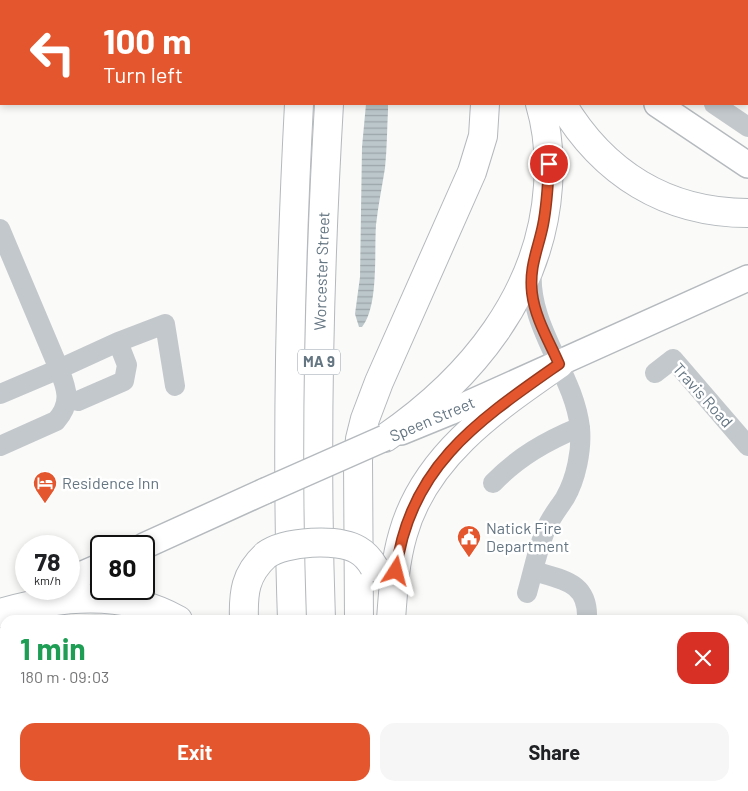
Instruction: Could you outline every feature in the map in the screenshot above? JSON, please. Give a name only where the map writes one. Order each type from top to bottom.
[{"type":"highway","name":"Worcester Street","points":[[292,615],[289,384],[292,245],[299,105]]},
{"type":"highway","name":"Worcester Street","points":[[321,615],[318,481],[319,358],[328,105]]},
{"type":"highway","points":[[359,615],[357,480],[362,432],[378,382],[472,172],[483,136],[485,105]]},
{"type":"highway","points":[[385,438],[406,424],[434,400],[483,349],[508,314],[522,288],[533,262],[545,215],[549,164],[548,140],[540,105]]},
{"type":"highway","points":[[563,105],[582,135],[595,150],[619,171],[640,185],[662,196],[698,208],[748,213]]},
{"type":"highway","points":[[392,615],[398,557],[403,533],[413,507],[426,483],[444,458],[465,435],[559,364]]},
{"type":"highway","points":[[244,615],[245,585],[252,571],[275,548],[288,544],[339,544],[351,546],[362,552],[374,567],[380,587],[384,615]]},
{"type":"highway","points":[[0,612],[74,598],[106,599],[150,607],[167,615]]},
{"type":"main road","points":[[658,105],[748,165]]},
{"type":"main road","name":"Speen Street","points":[[155,541],[385,438],[450,412],[559,364],[748,278]]},
{"type":"main road","points":[[0,612],[26,600]]},
{"type":"street","points":[[716,105],[741,116]]},
{"type":"street","points":[[0,229],[67,390],[67,399],[61,415],[56,421],[0,446]]},
{"type":"street","points":[[527,593],[545,530],[564,500],[572,481],[578,454],[580,427],[575,407],[535,305],[532,289],[533,262]]},
{"type":"street","points":[[0,394],[118,342],[165,324],[175,386]]},
{"type":"street","points":[[67,399],[78,401],[124,381],[127,364],[118,342]]},
{"type":"street","name":"Travis Road","points":[[656,373],[673,359],[748,446]]},
{"type":"street","points":[[493,483],[534,448],[580,427]]},
{"type":"street","points":[[533,571],[573,584],[581,591],[588,607],[587,615]]},
{"type":"shaded area","points":[[366,105],[388,105],[385,168],[376,225],[375,278],[371,306],[362,327],[359,327],[355,314],[360,277],[362,147]]},
{"type":"shaded area","points":[[95,614],[127,615],[80,615]]},
{"type":"place","name":"Residence Inn","points":[[45,504]]},
{"type":"place","name":"Natick Fire Department","points":[[469,558]]},
{"type":"route","points":[[396,571],[400,544],[408,519],[434,470],[465,435],[485,418],[559,364],[541,323],[532,294],[533,262],[547,204],[549,164]]}]
